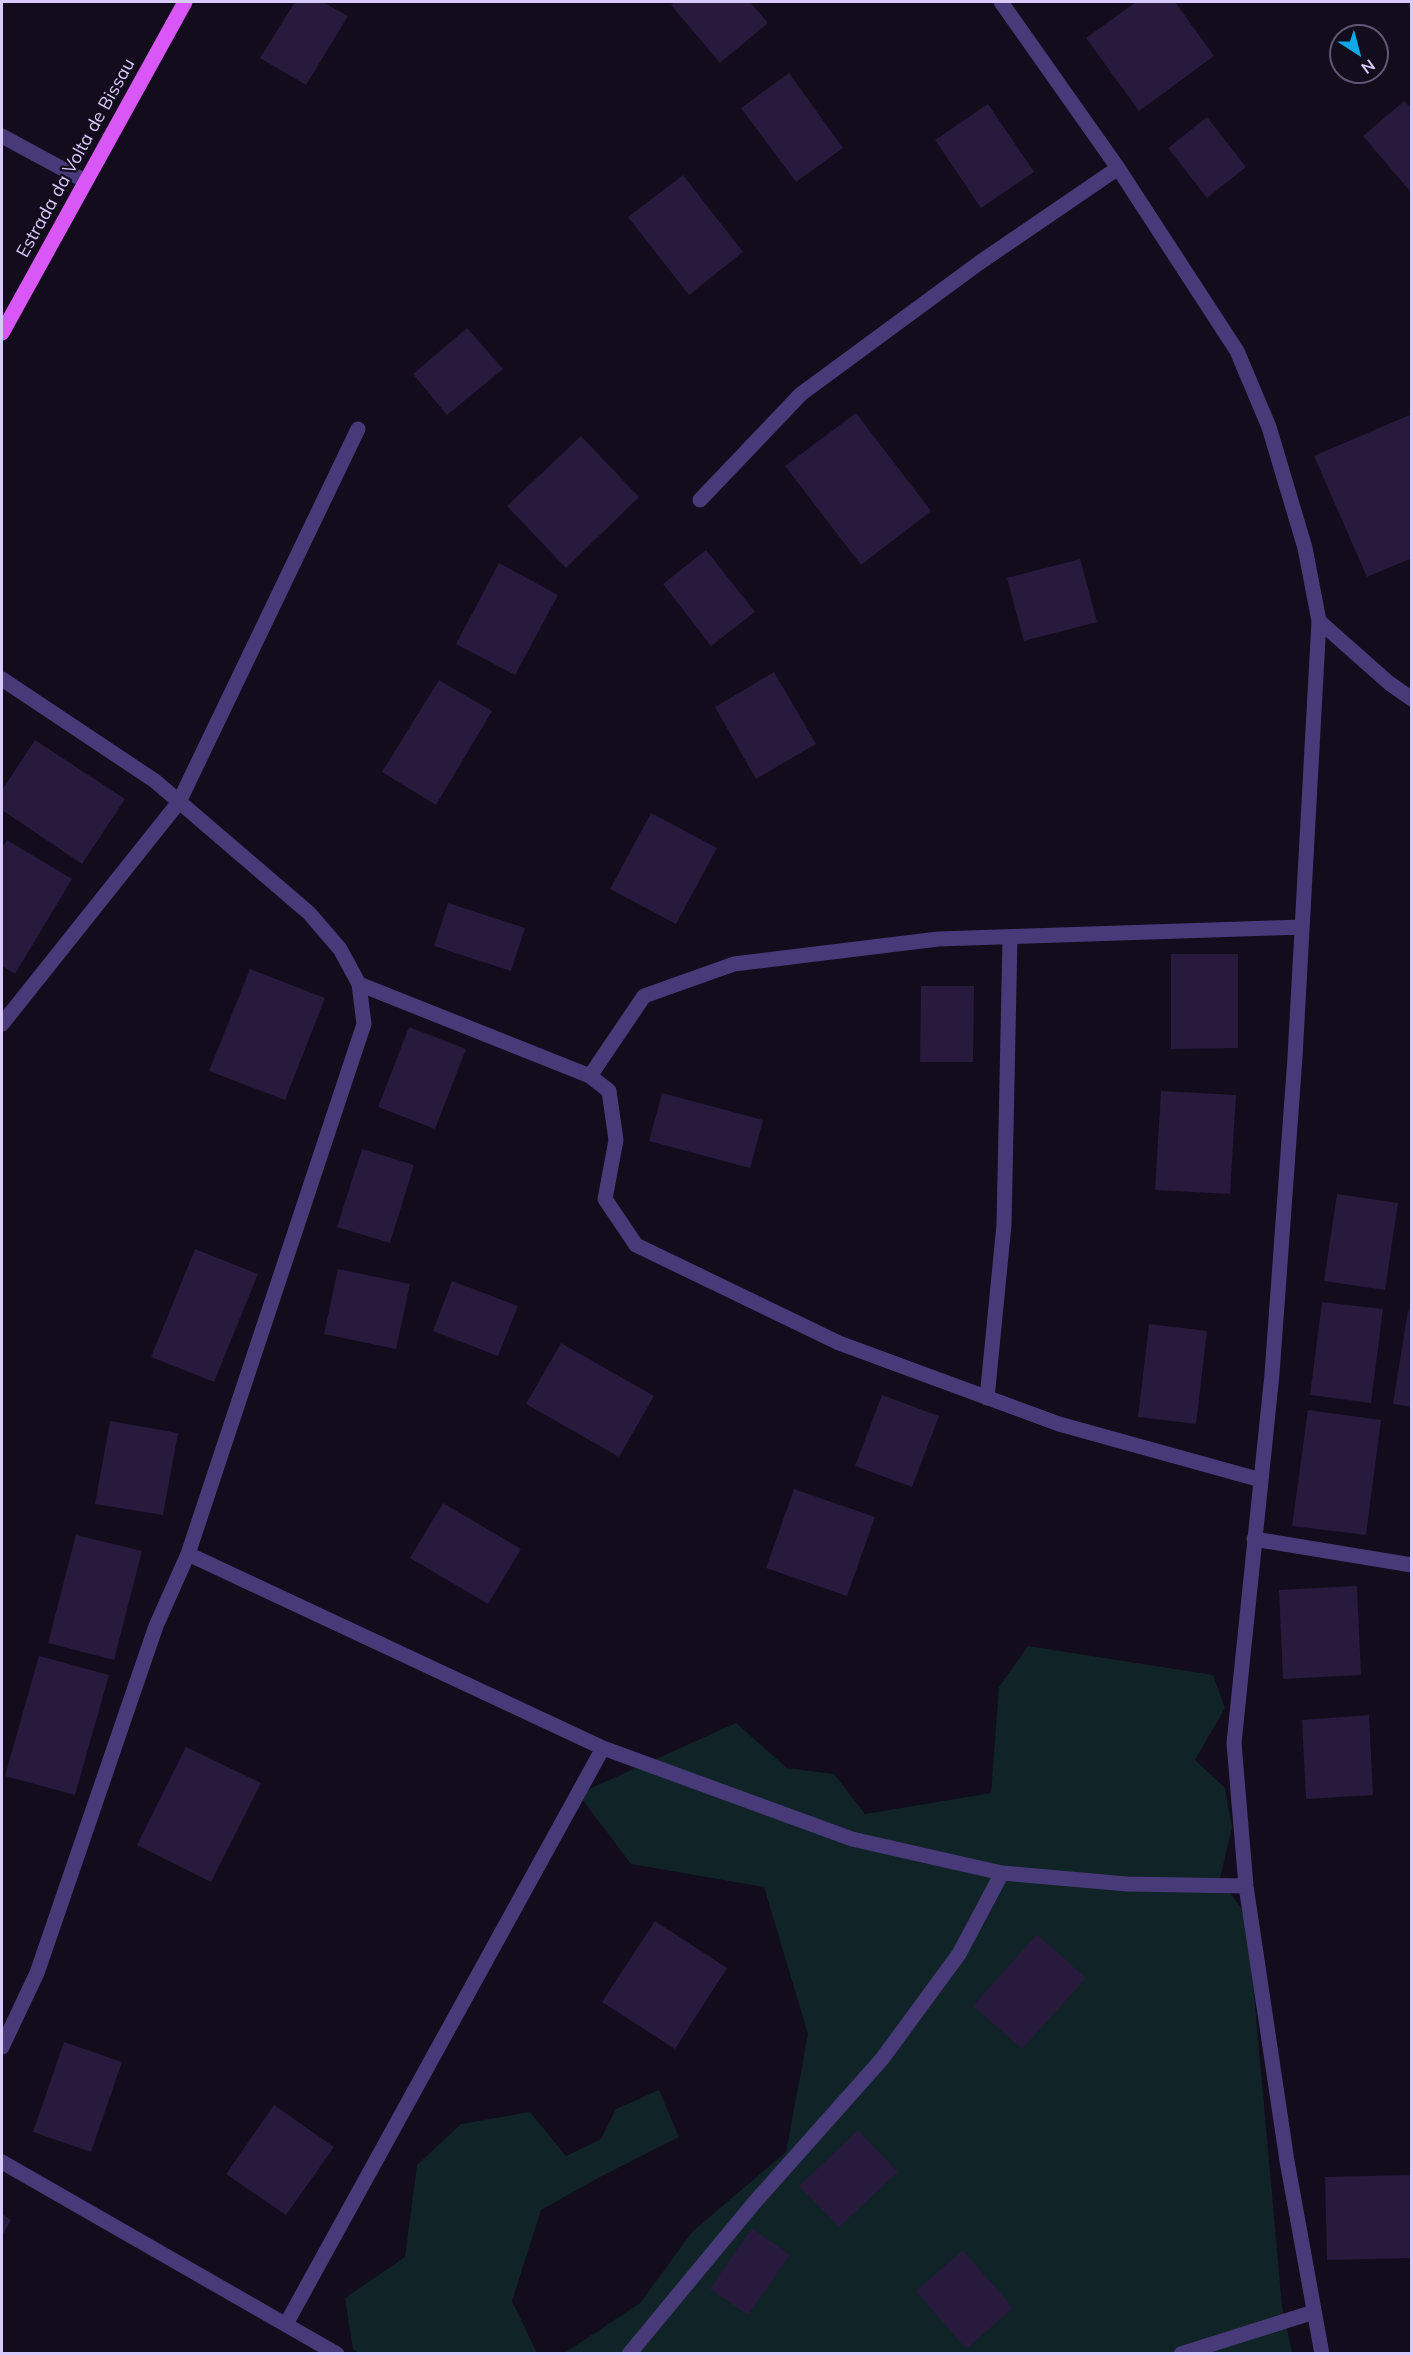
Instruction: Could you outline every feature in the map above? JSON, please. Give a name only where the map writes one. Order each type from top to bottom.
[{"type":"main road","name":"Estrada da Volta de Bissau","points":[[2,333],[185,2]]},
{"type":"street","points":[[1001,2],[1118,168],[1237,351],[1273,438],[1305,548],[1319,621],[1302,927],[1273,1362],[1234,1743],[1246,1886],[1287,2161],[1322,2354]]},
{"type":"street","points":[[2,136],[85,181]]},
{"type":"street","points":[[700,500],[801,394],[979,263],[1118,168]]},
{"type":"street","points":[[2,1024],[179,802],[358,429]]},
{"type":"street","points":[[1319,621],[1389,683],[1412,699]]},
{"type":"street","points":[[2,679],[101,743],[179,802],[309,913],[340,949],[359,984],[364,1024],[188,1554],[156,1626],[37,1973],[2,2047]]},
{"type":"street","points":[[590,1076],[644,996],[734,964],[938,939],[1302,927]]},
{"type":"street","points":[[987,1398],[1004,1225],[1010,937]]},
{"type":"street","points":[[359,984],[590,1076],[609,1091],[616,1140],[606,1199],[636,1245],[839,1343],[1059,1424],[1261,1480]]},
{"type":"street","points":[[1254,1539],[1412,1565]]},
{"type":"street","points":[[188,1554],[603,1748],[852,1839],[1002,1873],[1127,1884],[1246,1886]]},
{"type":"street","points":[[286,2324],[603,1748]]},
{"type":"street","points":[[629,2354],[754,2203],[882,2059],[959,1954],[1002,1873]]},
{"type":"street","points":[[2,2162],[337,2354]]},
{"type":"street","points":[[1181,2354],[1314,2312]]},
{"type":"green space","points":[[1028,1646],[1213,1675],[1225,1708],[1195,1760],[1225,1788],[1232,1827],[1220,1879],[1247,1916],[1282,2306],[1292,2353],[563,2354],[640,2303],[693,2231],[786,2152],[808,2034],[764,1887],[631,1864],[578,1794],[736,1723],[787,1768],[834,1774],[865,1814],[991,1793],[999,1687]]},
{"type":"green space","points":[[659,2090],[679,2137],[541,2210],[512,2301],[537,2353],[360,2354],[353,2349],[345,2298],[405,2257],[417,2165],[461,2124],[530,2112],[566,2156],[601,2139],[616,2109]]},
{"type":"building","points":[[295,2],[323,2],[348,16],[306,85],[260,58]]},
{"type":"building","points":[[675,2],[750,2],[768,23],[720,63],[671,5]]},
{"type":"building","points":[[1136,2],[1175,2],[1214,56],[1139,111],[1086,38]]},
{"type":"building","points":[[789,73],[843,148],[796,182],[741,108]]},
{"type":"building","points":[[1404,101],[1412,109],[1412,188],[1409,190],[1363,136]]},
{"type":"building","points":[[988,104],[1034,172],[981,208],[935,140]]},
{"type":"building","points":[[1207,117],[1246,167],[1207,198],[1168,148]]},
{"type":"building","points":[[683,175],[743,252],[689,295],[628,217]]},
{"type":"building","points":[[467,328],[503,369],[447,415],[413,374]]},
{"type":"building","points":[[856,413],[931,511],[861,565],[785,466]]},
{"type":"building","points":[[1412,414],[1412,558],[1367,577],[1314,456]]},
{"type":"building","points":[[581,436],[639,497],[566,568],[507,506]]},
{"type":"building","points":[[706,550],[755,612],[711,646],[663,584]]},
{"type":"building","points":[[1080,559],[1097,622],[1024,641],[1007,578]]},
{"type":"building","points":[[499,563],[558,595],[515,675],[456,644]]},
{"type":"building","points":[[774,672],[816,744],[756,779],[715,707]]},
{"type":"building","points":[[439,680],[492,711],[436,805],[382,772]]},
{"type":"building","points":[[35,740],[125,799],[82,864],[2,810],[2,790]]},
{"type":"building","points":[[651,813],[717,848],[676,924],[610,889]]},
{"type":"building","points":[[7,840],[72,879],[15,974],[2,966],[2,848]]},
{"type":"building","points":[[448,903],[525,928],[511,971],[434,946]]},
{"type":"building","points":[[1171,954],[1238,954],[1238,1048],[1171,1049]]},
{"type":"building","points":[[250,969],[325,998],[285,1100],[209,1071]]},
{"type":"building","points":[[921,986],[974,986],[973,1062],[920,1062]]},
{"type":"building","points":[[409,1027],[466,1049],[435,1129],[378,1107]]},
{"type":"building","points":[[1161,1091],[1236,1095],[1230,1194],[1155,1190]]},
{"type":"building","points":[[662,1093],[763,1120],[750,1168],[649,1141]]},
{"type":"building","points":[[362,1149],[414,1165],[390,1243],[337,1227]]},
{"type":"building","points":[[1337,1194],[1398,1203],[1385,1290],[1324,1281]]},
{"type":"building","points":[[195,1249],[258,1274],[214,1382],[151,1357]]},
{"type":"building","points":[[338,1269],[410,1284],[396,1349],[324,1334]]},
{"type":"building","points":[[452,1281],[518,1306],[498,1356],[433,1331]]},
{"type":"building","points":[[1322,1302],[1383,1309],[1371,1403],[1310,1395]]},
{"type":"building","points":[[1408,1310],[1412,1311],[1412,1407],[1393,1404]]},
{"type":"building","points":[[1149,1324],[1207,1331],[1196,1424],[1138,1417]]},
{"type":"building","points":[[561,1343],[654,1396],[619,1457],[526,1404]]},
{"type":"building","points":[[882,1395],[939,1416],[912,1487],[855,1466]]},
{"type":"building","points":[[1308,1410],[1381,1420],[1366,1535],[1292,1526]]},
{"type":"building","points":[[110,1421],[178,1433],[163,1515],[95,1504]]},
{"type":"building","points":[[794,1489],[875,1517],[847,1596],[766,1568]]},
{"type":"building","points":[[443,1503],[521,1549],[488,1604],[410,1558]]},
{"type":"building","points":[[76,1535],[142,1551],[114,1660],[48,1643]]},
{"type":"building","points":[[1357,1586],[1361,1675],[1283,1679],[1279,1590]]},
{"type":"building","points":[[39,1656],[109,1675],[75,1795],[5,1776]]},
{"type":"building","points":[[1369,1715],[1373,1795],[1306,1799],[1302,1720]]},
{"type":"building","points":[[186,1747],[261,1783],[211,1882],[137,1845]]},
{"type":"building","points":[[655,1921],[727,1968],[675,2049],[602,2002]]},
{"type":"building","points":[[1037,1934],[1086,1978],[1022,2049],[973,2006]]},
{"type":"building","points":[[64,2042],[122,2062],[91,2152],[33,2132]]},
{"type":"building","points":[[274,2105],[334,2147],[286,2215],[226,2174]]},
{"type":"building","points":[[858,2130],[898,2172],[839,2227],[799,2186]]},
{"type":"building","points":[[1412,2175],[1412,2258],[1327,2260],[1325,2177]]},
{"type":"building","points":[[2,2214],[11,2220],[2,2236]]},
{"type":"building","points":[[752,2228],[790,2255],[748,2315],[710,2289]]},
{"type":"building","points":[[963,2250],[1013,2308],[966,2349],[916,2291]]}]
